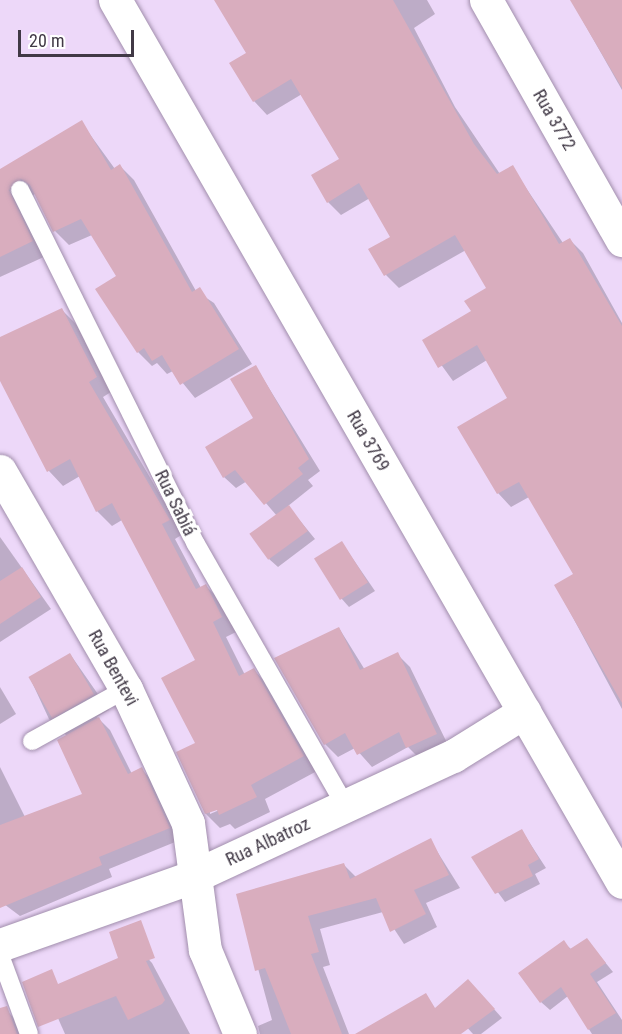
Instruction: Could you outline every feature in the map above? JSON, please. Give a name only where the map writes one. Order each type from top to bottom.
[{"type":"street","name":"Rua 3769","points":[[115,0],[622,882]]},
{"type":"street","name":"Rua 3772","points":[[486,0],[622,240]]},
{"type":"street","name":"Rua Bentevi","points":[[0,471],[126,689],[188,823],[192,877],[205,950],[240,1034]]},
{"type":"street","name":"Rua Albatroz","points":[[0,945],[192,877],[453,756],[525,712]]},
{"type":"lane","name":"Rua Sabiá","points":[[20,190],[196,544],[346,807]]},
{"type":"lane","points":[[32,741],[126,689]]},
{"type":"lane","points":[[0,955],[29,1034]]},
{"type":"building","points":[[214,0],[393,0],[474,144],[497,174],[513,165],[559,244],[570,238],[622,326],[622,703],[554,585],[573,574],[519,482],[497,494],[457,427],[507,398],[477,345],[438,368],[422,340],[471,311],[464,301],[486,288],[455,235],[384,276],[368,249],[390,237],[359,183],[327,203],[311,175],[339,159],[291,79],[253,102],[229,63],[246,53]]},
{"type":"building","points":[[570,0],[622,0],[622,88]]},
{"type":"building","points":[[82,120],[111,170],[120,164],[192,292],[200,287],[239,349],[180,385],[162,355],[152,361],[144,348],[137,353],[95,289],[116,276],[81,219],[53,232],[30,185],[21,179],[9,190],[33,241],[0,257],[0,169]]},
{"type":"building","points":[[62,308],[97,377],[89,382],[170,520],[162,524],[196,589],[206,584],[222,617],[213,622],[239,676],[254,668],[304,756],[251,785],[257,797],[219,815],[217,810],[205,814],[176,752],[195,743],[161,678],[195,660],[112,503],[96,512],[70,459],[47,472],[0,381],[0,337]]},
{"type":"building","points":[[256,365],[309,459],[298,468],[303,474],[264,505],[235,470],[223,478],[205,447],[253,418],[230,379]]},
{"type":"building","points":[[289,505],[308,531],[268,560],[249,534]]},
{"type":"building","points":[[342,541],[368,583],[340,600],[314,558]]},
{"type":"building","points":[[22,567],[41,597],[0,624],[0,581]]},
{"type":"building","points":[[339,627],[360,670],[398,652],[437,734],[406,748],[399,732],[357,755],[345,733],[324,745],[274,658]]},
{"type":"building","points":[[70,653],[94,695],[52,719],[28,677]]},
{"type":"building","points":[[99,717],[128,774],[142,767],[170,828],[99,857],[102,865],[0,908],[0,825],[82,794],[57,740]]},
{"type":"building","points":[[522,829],[539,859],[528,865],[533,876],[495,894],[471,857]]},
{"type":"building","points":[[431,838],[449,875],[414,890],[426,914],[390,932],[376,898],[308,916],[319,952],[311,954],[342,1034],[291,1034],[265,968],[255,971],[236,894],[344,863],[350,879]]},
{"type":"building","points":[[141,920],[155,958],[146,961],[165,1000],[162,1004],[128,1020],[116,996],[38,1027],[22,982],[52,969],[58,984],[118,958],[109,932]]},
{"type":"building","points":[[587,938],[606,963],[590,974],[616,1013],[588,1030],[561,987],[540,1003],[518,973],[564,940],[570,949]]},
{"type":"building","points":[[468,979],[495,1009],[461,1034],[355,1034],[426,993],[435,1008]]},
{"type":"building","points":[[7,1006],[17,1034],[0,1034],[0,1008]]}]
